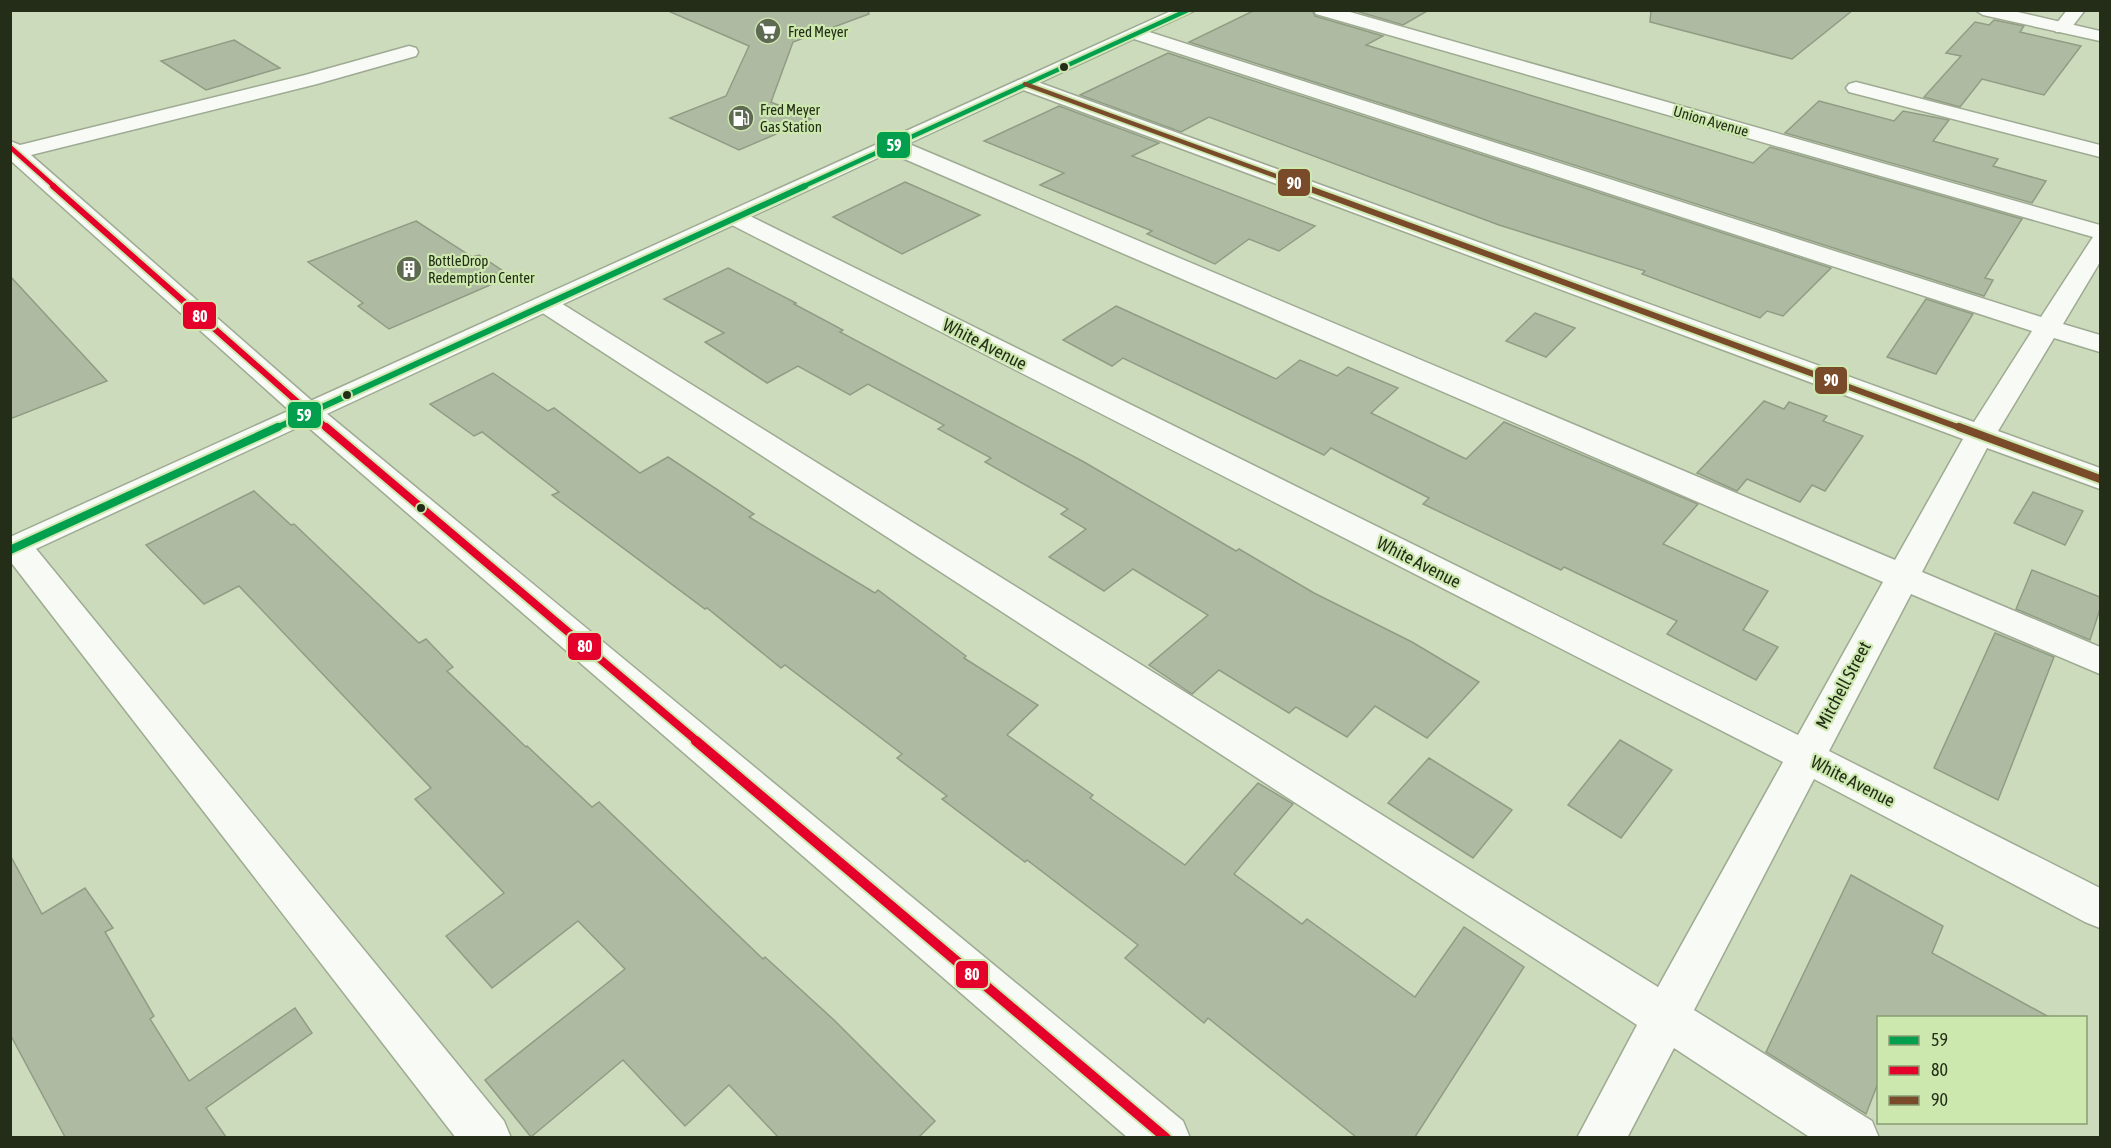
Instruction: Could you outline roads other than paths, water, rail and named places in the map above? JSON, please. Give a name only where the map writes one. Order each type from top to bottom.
[{"type":"street","points":[[487,1137],[14,549],[1188,10]]},
{"type":"street","name":"Union Avenue","points":[[1322,10],[2100,232]]},
{"type":"street","points":[[1983,10],[2100,36]]},
{"type":"street","points":[[2062,28],[2077,10]]},
{"type":"street","points":[[1137,34],[2100,344]]},
{"type":"street","points":[[13,151],[335,75],[409,52]]},
{"type":"street","points":[[1025,84],[2100,479]]},
{"type":"street","points":[[1856,88],[2100,151]]},
{"type":"street","points":[[894,146],[2100,661]]},
{"type":"street","points":[[13,151],[310,414],[1166,1137]]},
{"type":"street","name":"White Avenue","points":[[736,218],[1805,756],[2100,909]]},
{"type":"street","name":"Mitchell Street","points":[[1601,1137],[1979,435],[2100,243]]},
{"type":"street","points":[[547,305],[1855,1137]]},
{"type":"place","name":"Fred Meyer","points":[[768,31]]},
{"type":"place","name":"Fred Meyer Gas Station","points":[[741,118]]},
{"type":"place","name":"BottleDrop Redemption Center","points":[[409,269]]}]
